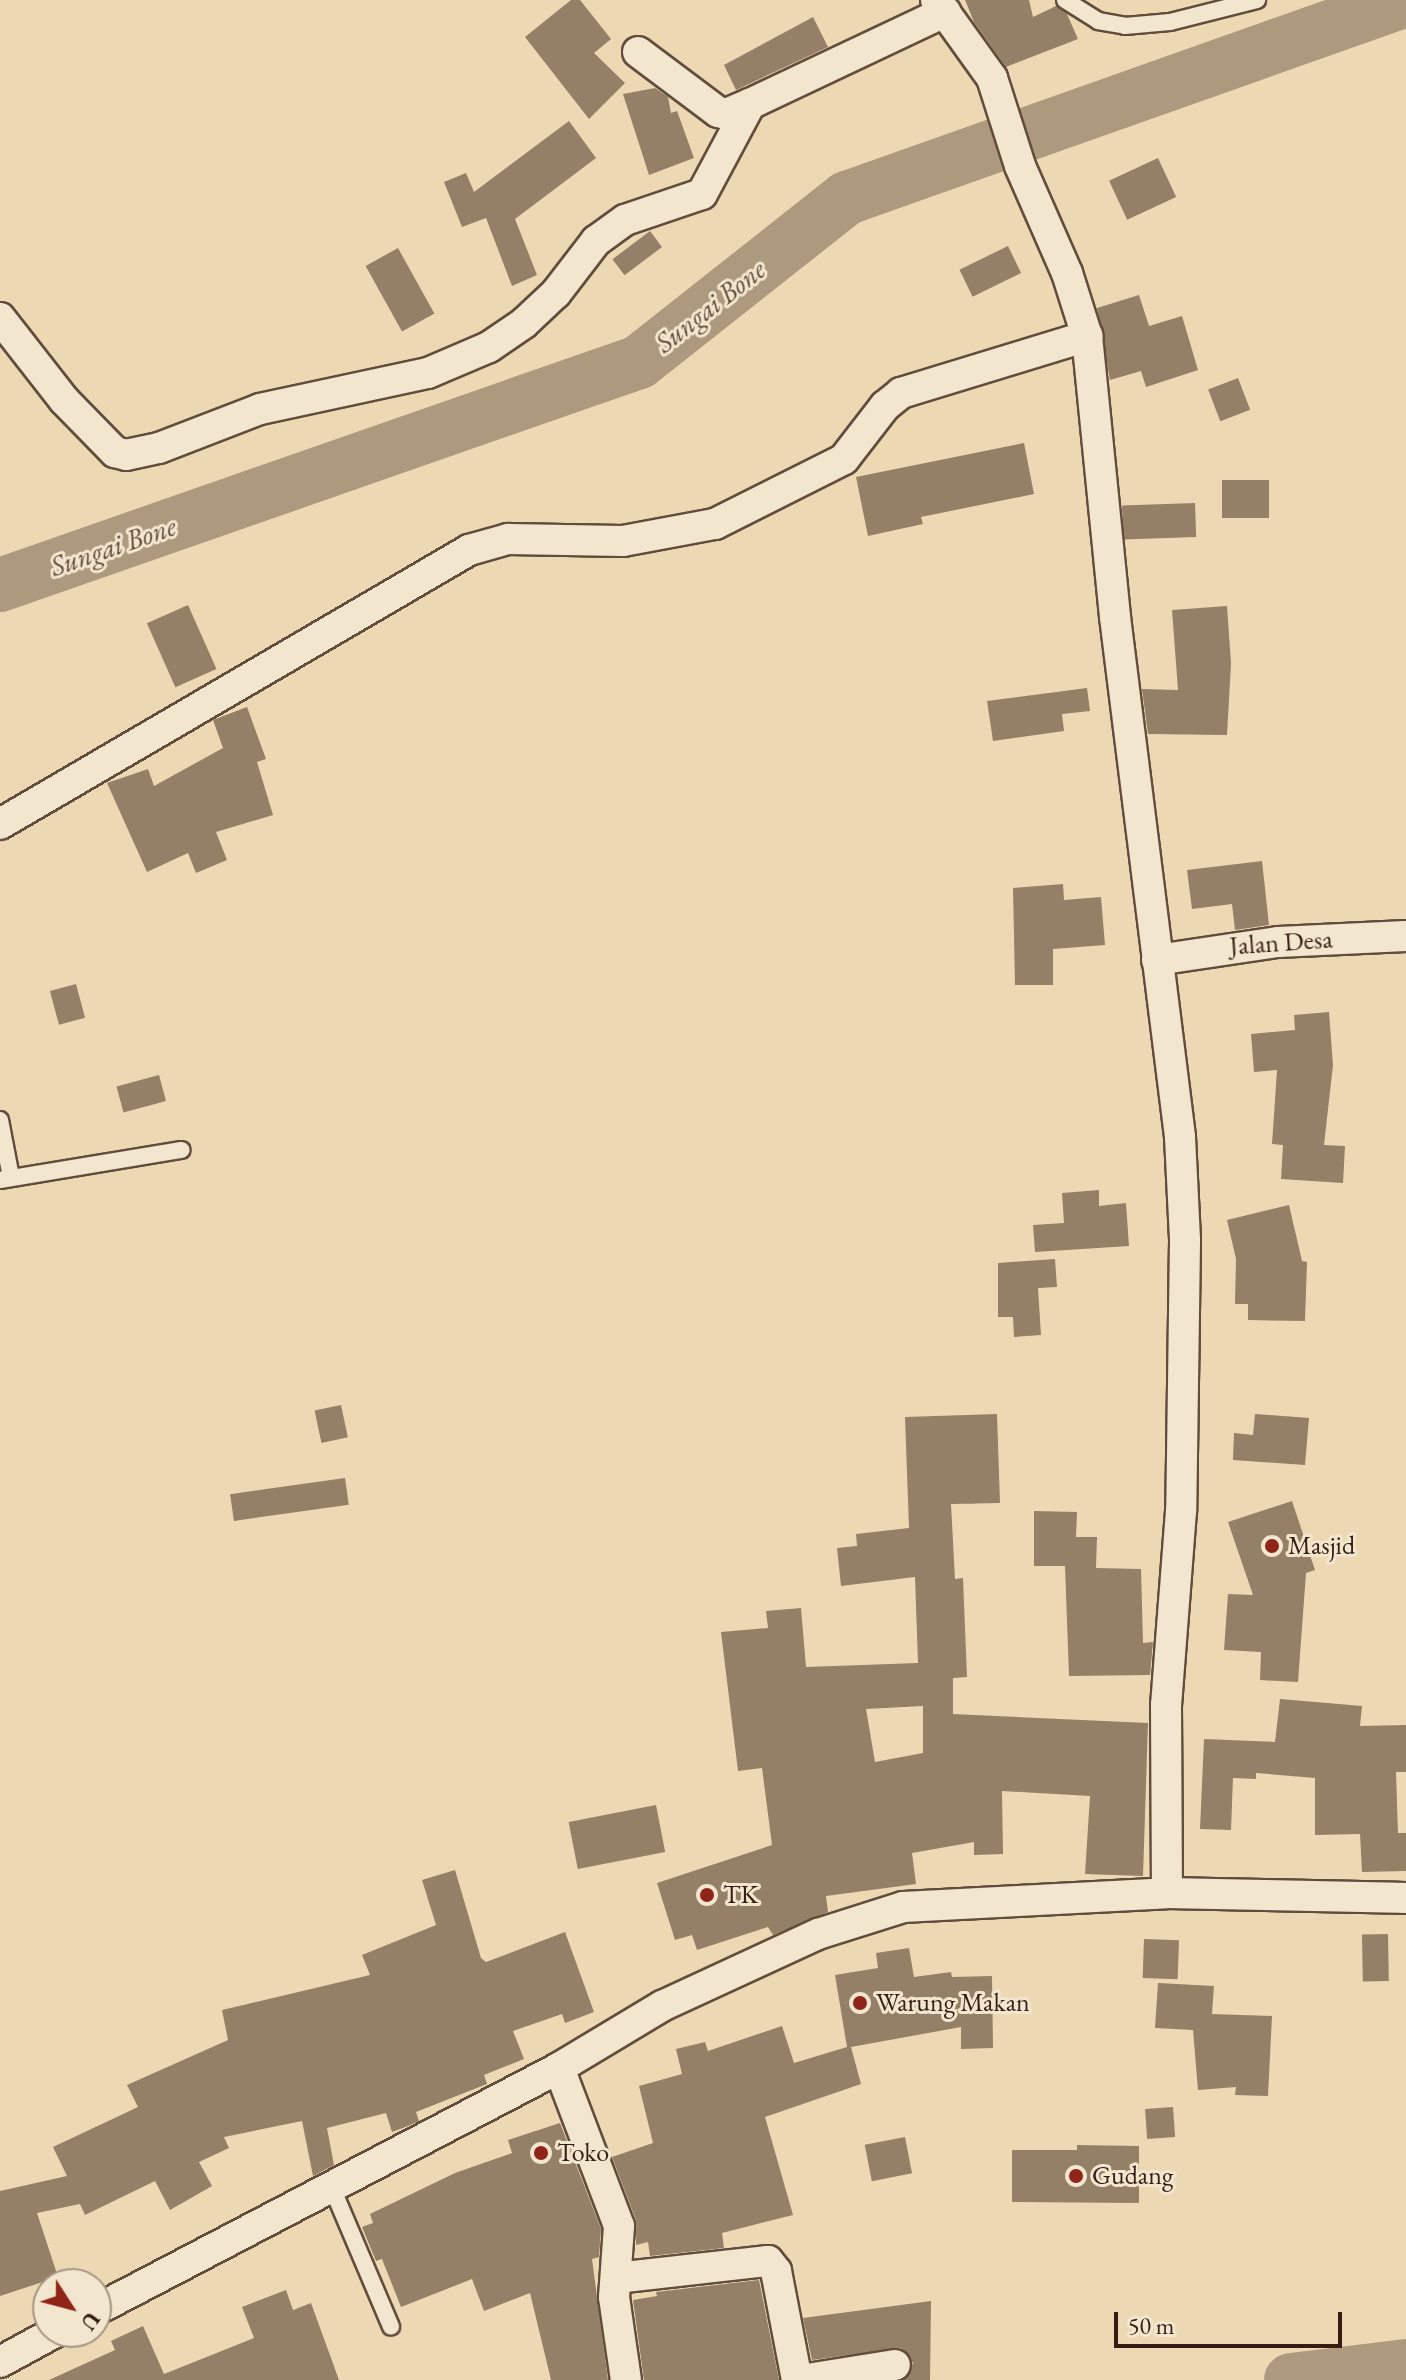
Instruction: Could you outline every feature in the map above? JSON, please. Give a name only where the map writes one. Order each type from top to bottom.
[{"type":"street","points":[[638,52],[718,112],[726,114],[940,6],[992,78],[1020,166],[1067,273],[1087,336],[1157,960],[1180,1137],[1185,1241],[1181,1511],[1166,1705],[1167,1893]]},
{"type":"street","points":[[0,318],[64,400],[115,452],[136,454],[260,409],[428,373],[489,347],[556,293],[610,230],[702,194],[731,133],[750,104]]},
{"type":"street","points":[[0,824],[469,550],[508,539],[623,541],[715,524],[844,459],[885,406],[901,393],[1087,336]]},
{"type":"street","name":"Jalan Desa","points":[[1157,960],[1248,945],[1406,936]]},
{"type":"street","points":[[112,2301],[330,2183],[559,2068],[662,2006],[818,1934],[903,1907],[1167,1893],[1406,1898]]},
{"type":"street","points":[[559,2068],[614,2206],[619,2226],[616,2278],[626,2380]]},
{"type":"street","points":[[616,2278],[759,2258],[768,2261],[776,2271],[799,2380],[895,2365]]},
{"type":"street","points":[[0,2362],[32,2345]]},
{"type":"lane","points":[[1065,0],[1098,21],[1125,26],[1170,22],[1257,0]]},
{"type":"lane","points":[[0,1120],[6,1178],[182,1150]]},
{"type":"lane","points":[[330,2183],[391,2327]]},
{"type":"building","points":[[571,0],[580,0],[611,39],[594,53],[625,83],[589,119],[525,37]]},
{"type":"building","points":[[965,0],[1029,0],[1033,17],[1056,6],[1067,14],[1078,39],[1006,67],[974,22]]},
{"type":"building","points":[[813,17],[828,47],[736,90],[724,65]]},
{"type":"building","points":[[655,88],[668,97],[671,113],[677,111],[694,158],[649,175],[623,94]]},
{"type":"building","points":[[569,121],[596,158],[515,219],[537,275],[512,286],[486,218],[462,227],[444,182],[466,173],[474,192]]},
{"type":"building","points":[[1158,158],[1176,197],[1127,220],[1109,181]]},
{"type":"building","points":[[650,231],[662,247],[625,275],[612,259]]},
{"type":"building","points":[[1008,246],[1021,273],[973,297],[959,270]]},
{"type":"building","points":[[398,248],[434,314],[402,332],[366,266]]},
{"type":"building","points":[[1139,295],[1149,326],[1182,316],[1198,370],[1146,387],[1141,371],[1110,380],[1097,308]]},
{"type":"building","points":[[1238,378],[1250,410],[1220,421],[1208,389]]},
{"type":"building","points":[[1024,443],[1034,494],[921,517],[923,524],[868,536],[856,477]]},
{"type":"building","points":[[1222,480],[1269,480],[1269,518],[1222,518]]},
{"type":"building","points":[[1195,503],[1196,537],[1123,540],[1122,506]]},
{"type":"building","points":[[188,605],[216,669],[175,687],[147,623]]},
{"type":"building","points":[[1227,606],[1231,664],[1227,735],[1148,734],[1142,689],[1178,690],[1172,610]]},
{"type":"building","points":[[1087,688],[1090,711],[1062,714],[1064,731],[993,741],[987,701]]},
{"type":"building","points":[[247,707],[266,759],[257,762],[273,815],[216,832],[227,860],[196,873],[188,853],[147,872],[107,783],[148,769],[154,786],[223,748],[213,720]]},
{"type":"building","points":[[1262,861],[1269,925],[1235,930],[1232,904],[1192,909],[1187,870]]},
{"type":"building","points":[[1063,884],[1064,900],[1101,897],[1105,945],[1053,949],[1053,985],[1015,985],[1013,888]]},
{"type":"building","points":[[76,984],[85,1018],[59,1025],[50,991]]},
{"type":"building","points":[[1329,1012],[1333,1065],[1324,1145],[1345,1146],[1343,1183],[1281,1179],[1283,1145],[1272,1144],[1277,1070],[1254,1072],[1251,1034],[1295,1030],[1294,1015]]},
{"type":"building","points":[[159,1075],[166,1101],[123,1112],[116,1086]]},
{"type":"building","points":[[1099,1190],[1099,1206],[1126,1203],[1129,1246],[1035,1252],[1033,1225],[1064,1223],[1062,1193]]},
{"type":"building","points":[[1289,1205],[1302,1261],[1307,1262],[1305,1321],[1248,1320],[1248,1304],[1235,1304],[1236,1259],[1227,1220]]},
{"type":"building","points":[[1055,1259],[1057,1287],[1038,1288],[1041,1335],[1014,1337],[1013,1317],[998,1317],[998,1263]]},
{"type":"building","points":[[341,1405],[348,1437],[321,1443],[315,1411]]},
{"type":"building","points":[[997,1414],[1000,1503],[951,1504],[955,1579],[963,1578],[967,1677],[953,1678],[953,1714],[1148,1723],[1143,1876],[1085,1874],[1090,1796],[1002,1791],[1003,1854],[974,1855],[974,1842],[912,1853],[916,1884],[826,1896],[828,1912],[773,1935],[768,1927],[697,1950],[692,1935],[675,1940],[657,1883],[772,1845],[762,1768],[738,1771],[721,1632],[768,1628],[766,1611],[801,1608],[806,1667],[918,1663],[915,1577],[841,1586],[837,1548],[857,1546],[856,1534],[909,1528],[905,1417]],"holes":[[[923,1706],[923,1753],[875,1762],[866,1709]]]},
{"type":"building","points":[[1255,1414],[1309,1418],[1305,1465],[1233,1460],[1234,1433],[1253,1435]]},
{"type":"building","points":[[345,1478],[349,1505],[234,1521],[230,1494]]},
{"type":"building","points":[[1292,1501],[1315,1570],[1306,1573],[1298,1682],[1260,1680],[1261,1652],[1224,1650],[1228,1594],[1253,1595],[1228,1522]]},
{"type":"building","points":[[1034,1511],[1077,1512],[1076,1537],[1097,1537],[1096,1568],[1141,1569],[1143,1643],[1153,1642],[1150,1675],[1069,1676],[1065,1566],[1034,1566]]},
{"type":"building","points":[[1280,1699],[1362,1706],[1360,1726],[1406,1725],[1406,1772],[1396,1772],[1398,1833],[1406,1833],[1406,1871],[1362,1872],[1360,1834],[1315,1835],[1315,1778],[1256,1773],[1256,1779],[1233,1778],[1231,1830],[1200,1829],[1204,1739],[1275,1742]]},
{"type":"building","points":[[656,1805],[665,1852],[578,1869],[569,1822]]},
{"type":"building","points":[[455,1870],[481,1958],[486,1962],[565,1932],[594,2012],[565,2023],[562,2014],[513,2031],[524,2059],[484,2075],[487,2084],[416,2112],[419,2121],[408,2126],[392,2132],[386,2113],[327,2128],[334,2165],[313,2176],[302,2121],[224,2137],[229,2148],[199,2162],[212,2186],[170,2210],[155,2181],[85,2215],[80,2204],[37,2213],[55,2268],[32,2268],[32,2286],[0,2296],[0,2191],[67,2176],[53,2147],[138,2107],[127,2085],[228,2040],[222,2010],[370,1975],[362,1955],[436,1925],[422,1880]]},
{"type":"building","points":[[1362,1934],[1388,1934],[1389,1981],[1363,1981]]},
{"type":"building","points":[[1144,1939],[1179,1940],[1178,1979],[1143,1978]]},
{"type":"building","points":[[909,1948],[914,1977],[951,1972],[952,1977],[992,1976],[993,2048],[961,2049],[961,2027],[851,2047],[861,2084],[765,2117],[793,2215],[722,2233],[724,2248],[650,2256],[648,2242],[636,2245],[636,2220],[612,2157],[653,2143],[639,2086],[682,2074],[676,2049],[705,2042],[708,2051],[782,2026],[794,2063],[847,2047],[835,1975],[878,1968],[876,1953]]},
{"type":"building","points":[[1158,1983],[1214,1986],[1212,2014],[1272,2016],[1268,2096],[1235,2095],[1236,2087],[1198,2090],[1193,2030],[1155,2028]]},
{"type":"building","points":[[1173,2107],[1175,2137],[1147,2139],[1145,2109]]},
{"type":"building","points":[[560,2123],[601,2229],[599,2257],[592,2259],[608,2380],[551,2380],[530,2293],[484,2311],[472,2279],[401,2307],[382,2259],[376,2261],[362,2227],[373,2223],[370,2214],[455,2173],[512,2153],[508,2140]]},
{"type":"building","points":[[905,2137],[912,2173],[872,2181],[865,2145]]},
{"type":"building","name":"Gudang","points":[[1077,2145],[1139,2146],[1139,2203],[1012,2202],[1012,2150],[1077,2150]]},
{"type":"building","points":[[759,2280],[779,2380],[644,2380],[633,2300],[657,2296],[656,2292]]},
{"type":"building","points":[[286,2290],[293,2310],[311,2303],[339,2380],[49,2380],[115,2350],[112,2341],[143,2326],[164,2374],[254,2338],[242,2307]]},
{"type":"building","points":[[931,2301],[930,2380],[904,2380],[913,2363],[901,2348],[812,2360],[803,2318]]},
{"type":"waterway","name":"Sungai Bone","points":[[0,585],[639,362],[847,198],[1406,0]]},
{"type":"waterway","points":[[1291,2380],[1406,2366]]},
{"type":"place","name":"Masjid","points":[[1272,1546]]},
{"type":"place","name":"TK","points":[[707,1895]]},
{"type":"place","name":"Warung Makan","points":[[860,2003]]},
{"type":"place","name":"Toko","points":[[541,2153]]},
{"type":"place","name":"Gudang","points":[[1076,2176]]}]
